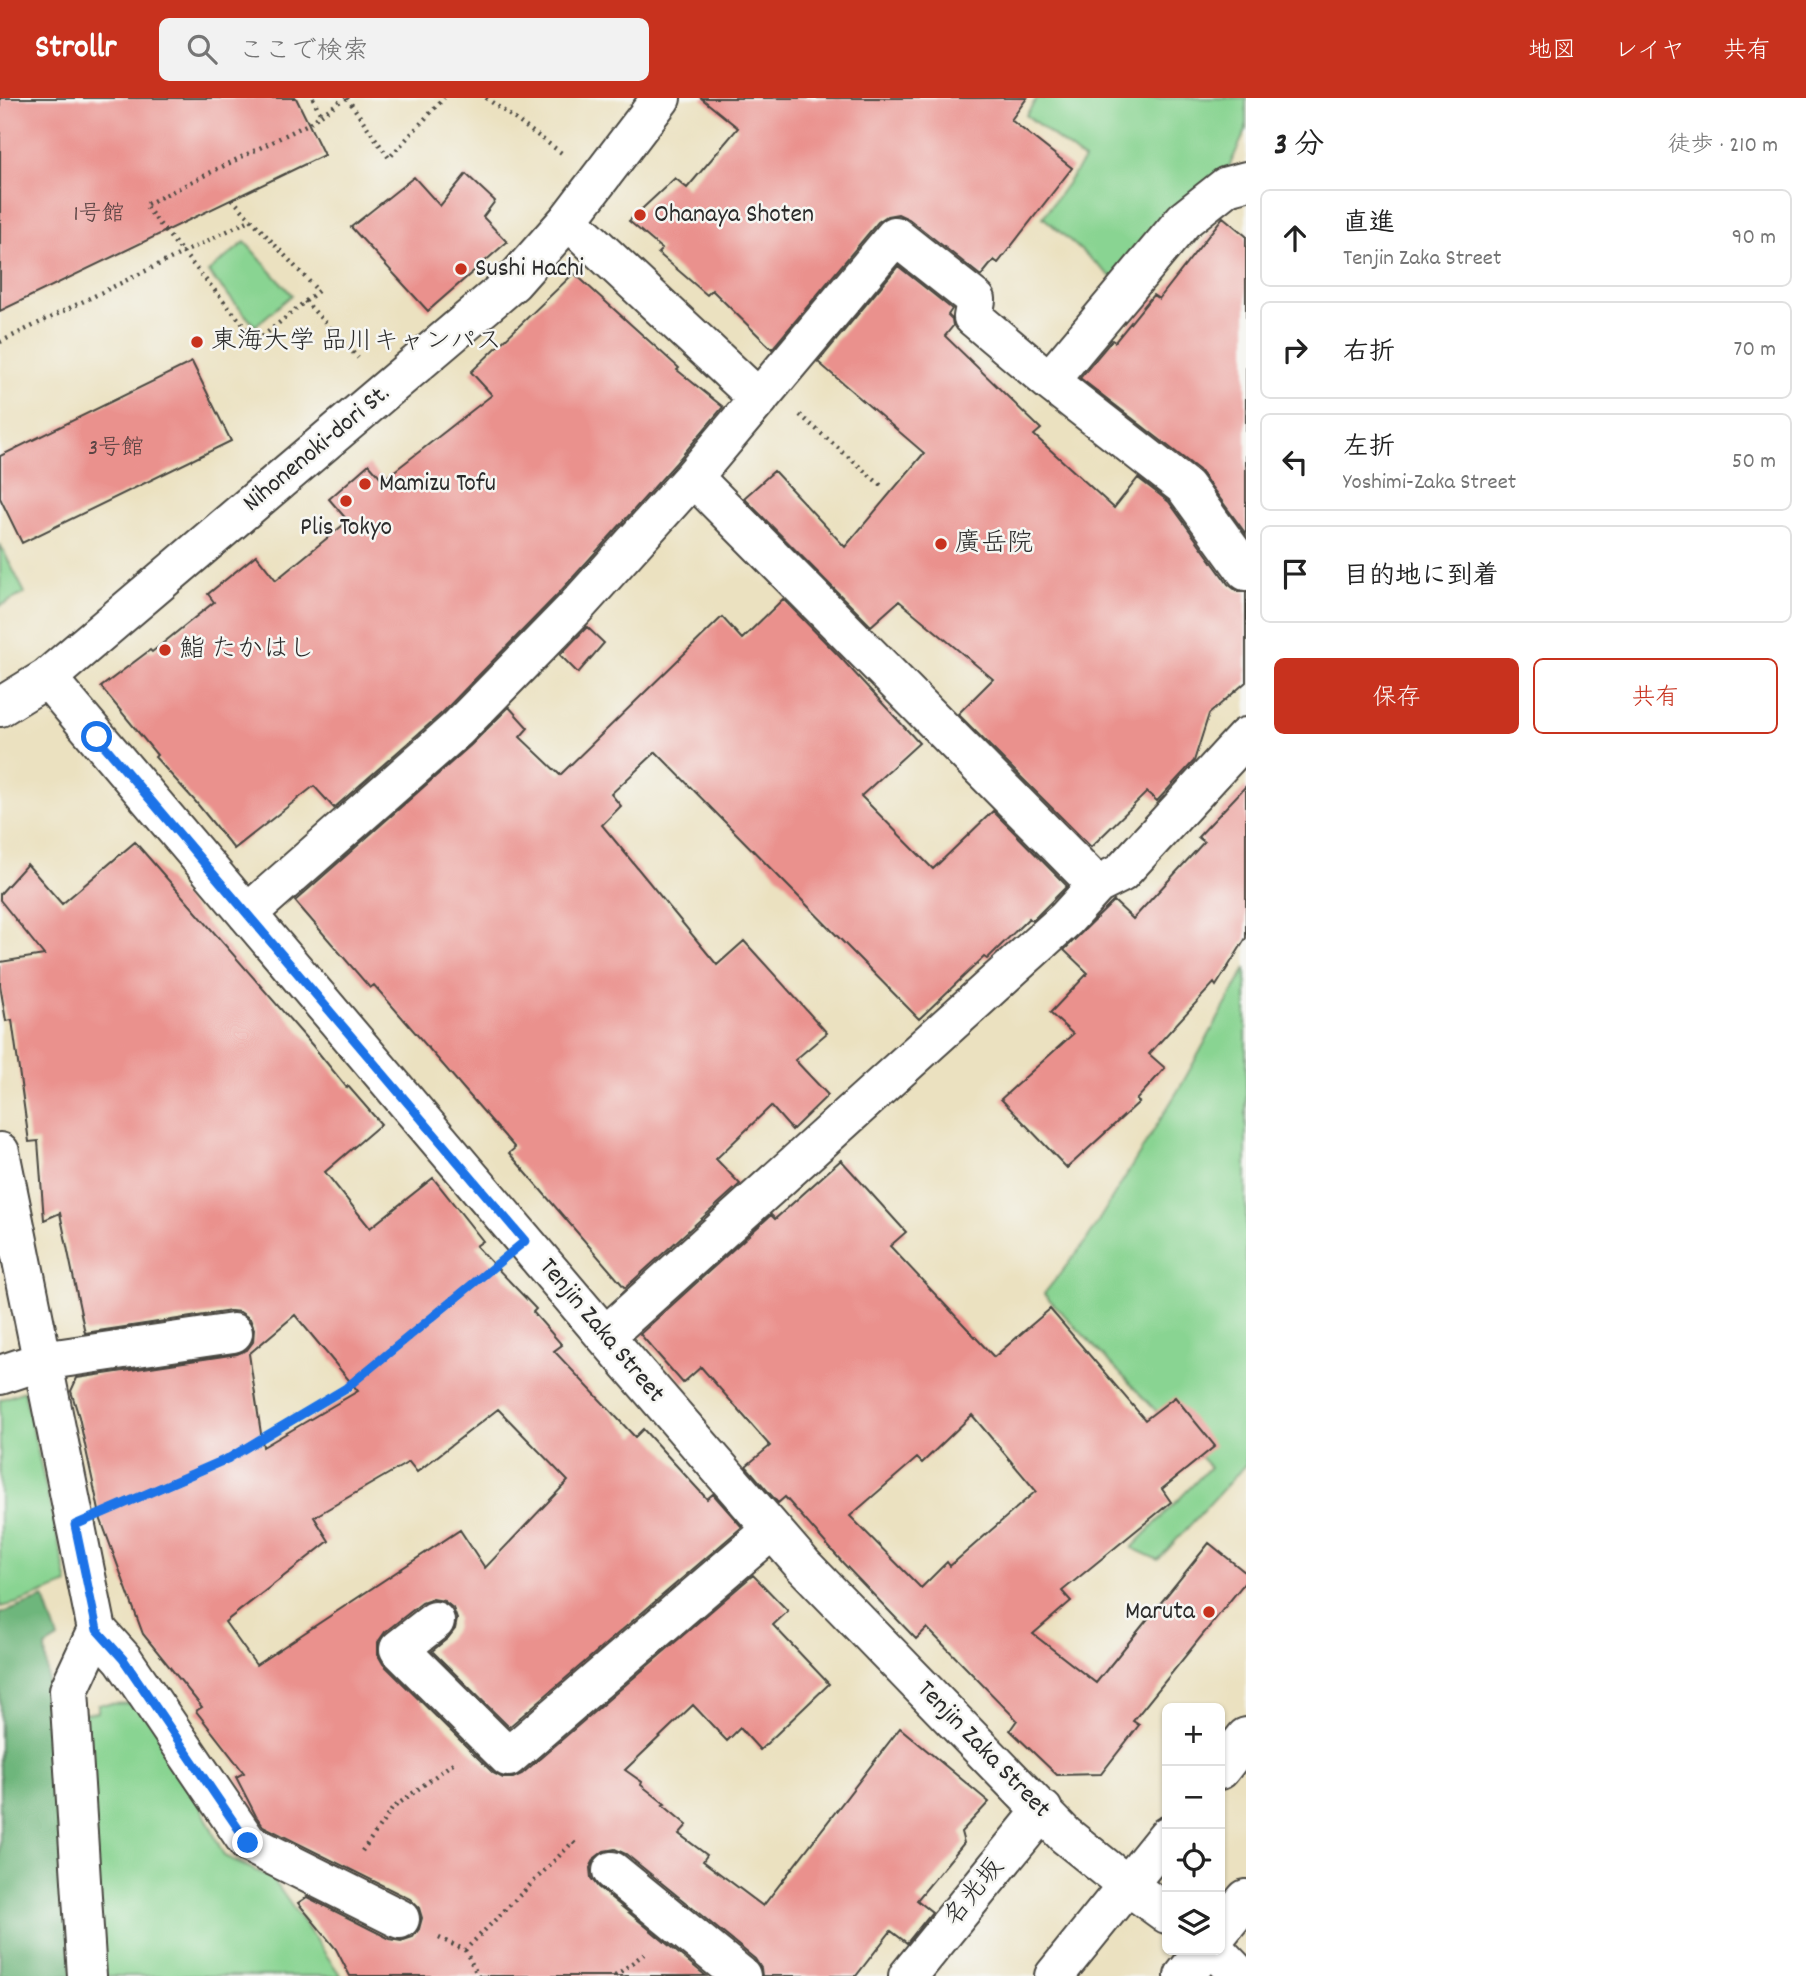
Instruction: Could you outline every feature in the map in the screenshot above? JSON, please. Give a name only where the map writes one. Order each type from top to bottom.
[{"type":"main road","name":"Nihonenoki-dori St.","points":[[0,708],[47,678],[513,282],[568,220],[662,98]]},
{"type":"main road","points":[[1049,380],[1184,220],[1227,186],[1246,181]]},
{"type":"main road","points":[[568,220],[763,393]]},
{"type":"main road","points":[[247,914],[457,729],[574,609],[693,477],[895,236],[976,300],[973,317],[1185,487],[1246,571]]},
{"type":"main road","points":[[693,477],[1097,885]]},
{"type":"main road","name":"Tenjin Zaka Street","points":[[47,678],[605,1336],[803,1565],[1065,1835],[1162,1910]]},
{"type":"main road","points":[[605,1336],[1066,919],[1097,885],[1121,873],[1246,737]]},
{"type":"main road","points":[[0,1152],[97,1630],[123,1659],[248,1843],[400,1919]]},
{"type":"main road","points":[[0,1375],[42,1361],[233,1333]]},
{"type":"main road","points":[[435,1621],[399,1648],[508,1757],[772,1530]]},
{"type":"main road","points":[[87,1976],[69,1690],[97,1630]]},
{"type":"main road","points":[[1223,1766],[1246,1737]]},
{"type":"main road","name":"名光坂","points":[[908,1976],[1042,1810]]},
{"type":"main road","points":[[1054,1976],[1162,1842]]},
{"type":"main road","points":[[611,1871],[741,1976]]},
{"type":"main road","points":[[1225,1925],[1246,1899]]},
{"type":"main road","points":[[1184,1976],[1201,1955]]},
{"type":"main road","points":[[1220,1955],[1240,1976]]},
{"type":"path","points":[[313,98],[321,115]]},
{"type":"path","points":[[232,199],[317,291],[257,341],[145,205],[308,124],[346,98],[389,158],[444,98]]},
{"type":"path","points":[[486,98],[573,161]]},
{"type":"path","points":[[0,342],[251,219]]},
{"type":"path","points":[[305,300],[365,367]]},
{"type":"path","points":[[763,393],[884,488]]},
{"type":"path","points":[[75,1525],[229,1458],[346,1388],[525,1241]]},
{"type":"path","points":[[335,1888],[393,1808],[487,1737]]},
{"type":"path","points":[[465,1950],[573,1842],[611,1871]]},
{"type":"path","points":[[400,1919],[465,1950],[478,1976]]},
{"type":"green space","points":[[1037,98],[1246,98],[1246,130],[1223,180],[1117,282],[1043,217],[1084,160],[1026,115]]},
{"type":"green space","points":[[245,242],[292,295],[255,326],[208,272]]},
{"type":"green space","points":[[0,544],[25,593],[0,606]]},
{"type":"green space","points":[[1246,968],[1246,1464],[1158,1560],[1132,1548],[1210,1467],[1044,1294],[1086,1241],[1182,1084]]},
{"type":"green space","points":[[24,1391],[68,1584],[0,1607],[0,1400]]},
{"type":"green space","points":[[44,1598],[58,1639],[45,1647],[72,1976],[0,1976],[0,1614]]},
{"type":"green space","points":[[152,1703],[224,1856],[272,1878],[341,1976],[97,1976],[81,1714],[98,1712],[98,1704]]},
{"type":"building","points":[[0,98],[296,98],[324,155],[0,311]]},
{"type":"building","points":[[701,98],[1027,98],[1011,120],[1072,168],[998,263],[994,260],[981,276],[909,219],[898,214],[887,216],[878,222],[772,349],[712,290],[707,295],[658,253],[662,249],[629,221],[675,178],[687,188],[738,128]]},
{"type":"building","points":[[466,174],[495,201],[483,217],[507,242],[428,311],[351,227],[414,177],[440,206]]},
{"type":"building","points":[[1223,217],[1246,236],[1246,534],[1199,470],[1080,378],[1112,340],[1115,342],[1153,295],[1159,299]]},
{"type":"building","points":[[898,266],[952,309],[948,315],[953,326],[945,336],[1041,429],[1034,435],[1114,508],[1138,478],[1169,502],[1228,584],[1237,591],[1246,592],[1246,682],[1209,714],[1194,761],[1157,801],[1147,792],[1091,847],[958,714],[993,679],[899,601],[871,626],[744,498],[774,471],[845,547],[924,453],[818,362]]},
{"type":"building","points":[[574,273],[679,368],[677,370],[723,407],[558,594],[442,713],[334,808],[314,786],[234,849],[155,757],[157,755],[101,687],[150,650],[152,652],[214,602],[208,594],[256,555],[276,580],[348,521],[329,499],[369,464],[383,480],[492,395],[471,372]]},
{"type":"building","points":[[192,362],[231,441],[22,543],[0,498],[0,456]]},
{"type":"building","points":[[783,599],[919,743],[861,796],[933,869],[993,811],[1067,886],[1032,921],[1029,918],[987,959],[984,957],[919,1019],[656,752],[611,794],[621,806],[602,825],[717,965],[744,941],[827,1033],[795,1060],[828,1095],[792,1130],[771,1106],[716,1159],[740,1184],[625,1288],[509,1153],[515,1148],[374,985],[370,988],[295,901],[471,745],[509,707],[528,728],[520,737],[560,775],[722,617],[742,639]]},
{"type":"building","points":[[587,627],[604,643],[578,673],[560,655]]},
{"type":"building","points":[[1246,786],[1246,938],[1216,986],[1214,983],[1149,1054],[1165,1068],[1136,1100],[1139,1102],[1067,1168],[1001,1099],[1073,1034],[1050,1013],[1088,973],[1064,950],[1114,901],[1133,919],[1204,842],[1198,837]]},
{"type":"building","points":[[135,842],[381,1124],[325,1172],[370,1228],[433,1178],[483,1241],[476,1246],[536,1309],[533,1312],[562,1345],[554,1351],[635,1437],[643,1429],[707,1499],[713,1494],[742,1527],[509,1727],[432,1651],[455,1629],[457,1619],[453,1608],[444,1601],[433,1599],[422,1603],[385,1632],[378,1642],[378,1655],[383,1664],[493,1773],[503,1778],[513,1778],[522,1774],[753,1575],[788,1611],[773,1625],[829,1684],[760,1750],[740,1728],[727,1741],[693,1705],[625,1770],[642,1782],[641,1785],[687,1825],[679,1834],[707,1855],[703,1861],[763,1906],[900,1728],[989,1802],[961,1832],[964,1843],[917,1900],[932,1912],[907,1943],[891,1931],[856,1976],[762,1976],[761,1968],[755,1959],[626,1854],[615,1849],[604,1851],[595,1858],[590,1868],[591,1878],[598,1887],[706,1976],[350,1976],[336,1949],[298,1903],[307,1897],[390,1939],[401,1941],[413,1937],[419,1929],[422,1918],[419,1908],[410,1899],[263,1826],[236,1777],[244,1773],[196,1711],[202,1707],[143,1634],[101,1520],[71,1391],[77,1378],[237,1354],[247,1350],[253,1342],[254,1329],[250,1319],[240,1312],[231,1311],[85,1333],[60,1213],[44,1220],[38,1141],[29,1142],[12,1020],[6,1021],[0,985],[0,962],[44,955],[0,900],[0,894],[27,864],[62,904]],"holes":[[[295,1315],[358,1391],[263,1447],[249,1354]],[[498,1409],[568,1481],[485,1568],[460,1530],[256,1665],[225,1622],[329,1541],[314,1517],[409,1462],[417,1472]]]},
{"type":"building","points":[[841,1160],[906,1232],[890,1246],[994,1357],[1050,1309],[1145,1420],[1175,1397],[1215,1446],[1162,1489],[1171,1502],[1062,1591],[1071,1601],[1033,1634],[1096,1683],[1209,1543],[1246,1573],[1246,1581],[1133,1721],[1139,1725],[1101,1774],[1057,1775],[1010,1730],[1017,1720],[927,1628],[916,1639],[843,1563],[785,1497],[778,1503],[746,1466],[770,1446],[701,1367],[683,1383],[640,1334],[771,1215],[775,1219]],"holes":[[[972,1415],[1036,1491],[950,1566],[947,1562],[921,1588],[850,1516],[917,1458],[922,1463]]]},
{"type":"place","name":"Ohanaya Shoten","points":[[640,215]]},
{"type":"place","name":"Sushi Hachi","points":[[461,269]]},
{"type":"place","name":"東海大学 品川キャンパス","points":[[197,342]]},
{"type":"place","name":"Mamizu Tofu","points":[[365,484]]},
{"type":"place","name":"Plis Tokyo","points":[[346,501]]},
{"type":"place","name":"廣岳院","points":[[941,544]]},
{"type":"place","name":"鮨 たかはし","points":[[165,650]]},
{"type":"place","name":"Maruta","points":[[1209,1612]]},
{"type":"route","points":[[97,737],[525,1241],[346,1388],[229,1458],[75,1525],[97,1630],[123,1659],[248,1843]]}]
